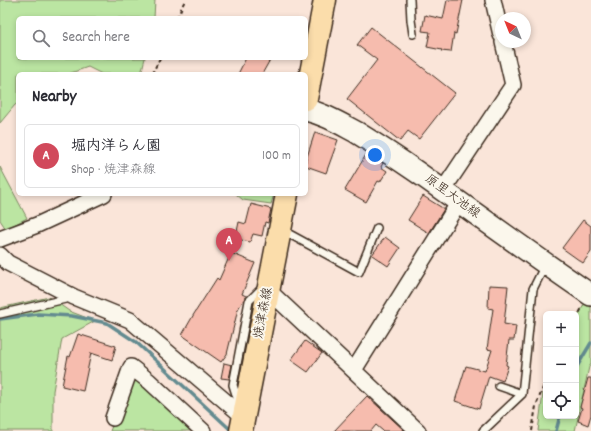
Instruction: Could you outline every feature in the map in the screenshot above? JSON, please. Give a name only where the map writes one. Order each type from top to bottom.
[{"type":"main road","points":[[308,88],[324,0]]},
{"type":"main road","name":"原里大池線","points":[[308,110],[332,118],[380,146],[545,264],[590,293]]},
{"type":"main road","name":"焼津森線","points":[[242,423],[253,325],[269,286],[287,196]]},
{"type":"street","points":[[493,0],[496,12]]},
{"type":"street","points":[[354,370],[512,85],[504,48]]},
{"type":"street","points":[[0,239],[37,225],[100,196]]},
{"type":"street","points":[[0,255],[8,263],[74,297],[130,320],[242,423]]},
{"type":"street","points":[[269,286],[418,431]]},
{"type":"street","points":[[113,418],[131,368],[149,381],[203,431]]},
{"type":"lane","points":[[410,0],[413,34]]},
{"type":"lane","points":[[280,228],[359,272],[377,228]]},
{"type":"lane","points":[[483,431],[522,394],[533,289],[545,264]]},
{"type":"lane","points":[[0,314],[74,297]]},
{"type":"lane","points":[[499,386],[522,394]]},
{"type":"path","points":[[178,16],[185,0]]},
{"type":"path","points":[[153,72],[159,60]]},
{"type":"path","points":[[532,431],[536,406],[545,383]]},
{"type":"green space","points":[[0,0],[155,0],[154,16],[16,16],[16,60],[144,60],[142,72],[98,72],[88,67],[74,72],[16,72],[16,104],[0,123]]},
{"type":"green space","points":[[0,167],[27,218],[6,229],[0,220]]},
{"type":"green space","points":[[238,196],[273,196],[271,204],[243,200]]},
{"type":"green space","points":[[591,291],[591,364],[589,367],[579,413],[579,347],[579,314]]},
{"type":"green space","points":[[49,297],[69,311],[95,321],[62,339],[53,391],[53,431],[0,431],[0,308]]},
{"type":"green space","points":[[132,375],[204,431],[110,431]]},
{"type":"green space","points":[[543,394],[543,419],[578,419],[575,431],[538,431]]},
{"type":"building","points":[[447,0],[463,0],[456,34],[454,33],[451,52],[427,47],[430,32],[422,31],[425,15],[443,19]]},
{"type":"building","points":[[371,27],[455,93],[419,139],[408,131],[400,141],[347,99],[377,60],[357,45]]},
{"type":"building","points":[[245,60],[270,60],[263,72],[239,72]]},
{"type":"building","points":[[315,132],[338,140],[326,173],[308,167],[308,154]]},
{"type":"building","points":[[367,153],[383,163],[381,167],[387,171],[380,182],[378,181],[366,202],[345,190]]},
{"type":"building","points":[[423,196],[444,209],[429,233],[408,220]]},
{"type":"building","points":[[251,204],[271,209],[268,223],[265,222],[262,236],[253,234],[250,242],[237,239],[238,236],[236,236],[239,222],[246,224]]},
{"type":"building","points":[[583,220],[591,226],[591,252],[583,263],[562,248]]},
{"type":"building","points":[[385,237],[400,248],[388,266],[372,255]]},
{"type":"building","points":[[231,253],[255,263],[242,294],[246,296],[238,309],[227,354],[221,362],[182,335],[217,278],[219,280]]},
{"type":"building","points":[[489,285],[508,286],[504,324],[516,326],[514,340],[509,340],[506,365],[508,366],[503,381],[489,376],[479,409],[455,401],[466,366],[485,371],[492,350],[487,349],[493,309],[488,308]]},
{"type":"building","points":[[78,334],[116,346],[112,360],[91,353],[83,391],[62,386],[68,356],[70,357]]},
{"type":"building","points":[[305,341],[322,353],[308,372],[291,360]]},
{"type":"building","points":[[224,363],[232,365],[229,379],[221,378]]},
{"type":"building","points":[[588,378],[591,378],[591,415],[588,425],[578,421],[582,408],[580,407]]},
{"type":"building","points":[[367,396],[405,431],[383,431],[376,425],[371,431],[334,431]]},
{"type":"waterway","points":[[0,319],[38,314],[72,316],[107,323],[136,342],[232,431]]},
{"type":"waterway","points":[[579,363],[591,343]]},
{"type":"waterway","points":[[556,431],[559,419]]},
{"type":"place","name":"堀内洋らん園","points":[[229,261]]}]
